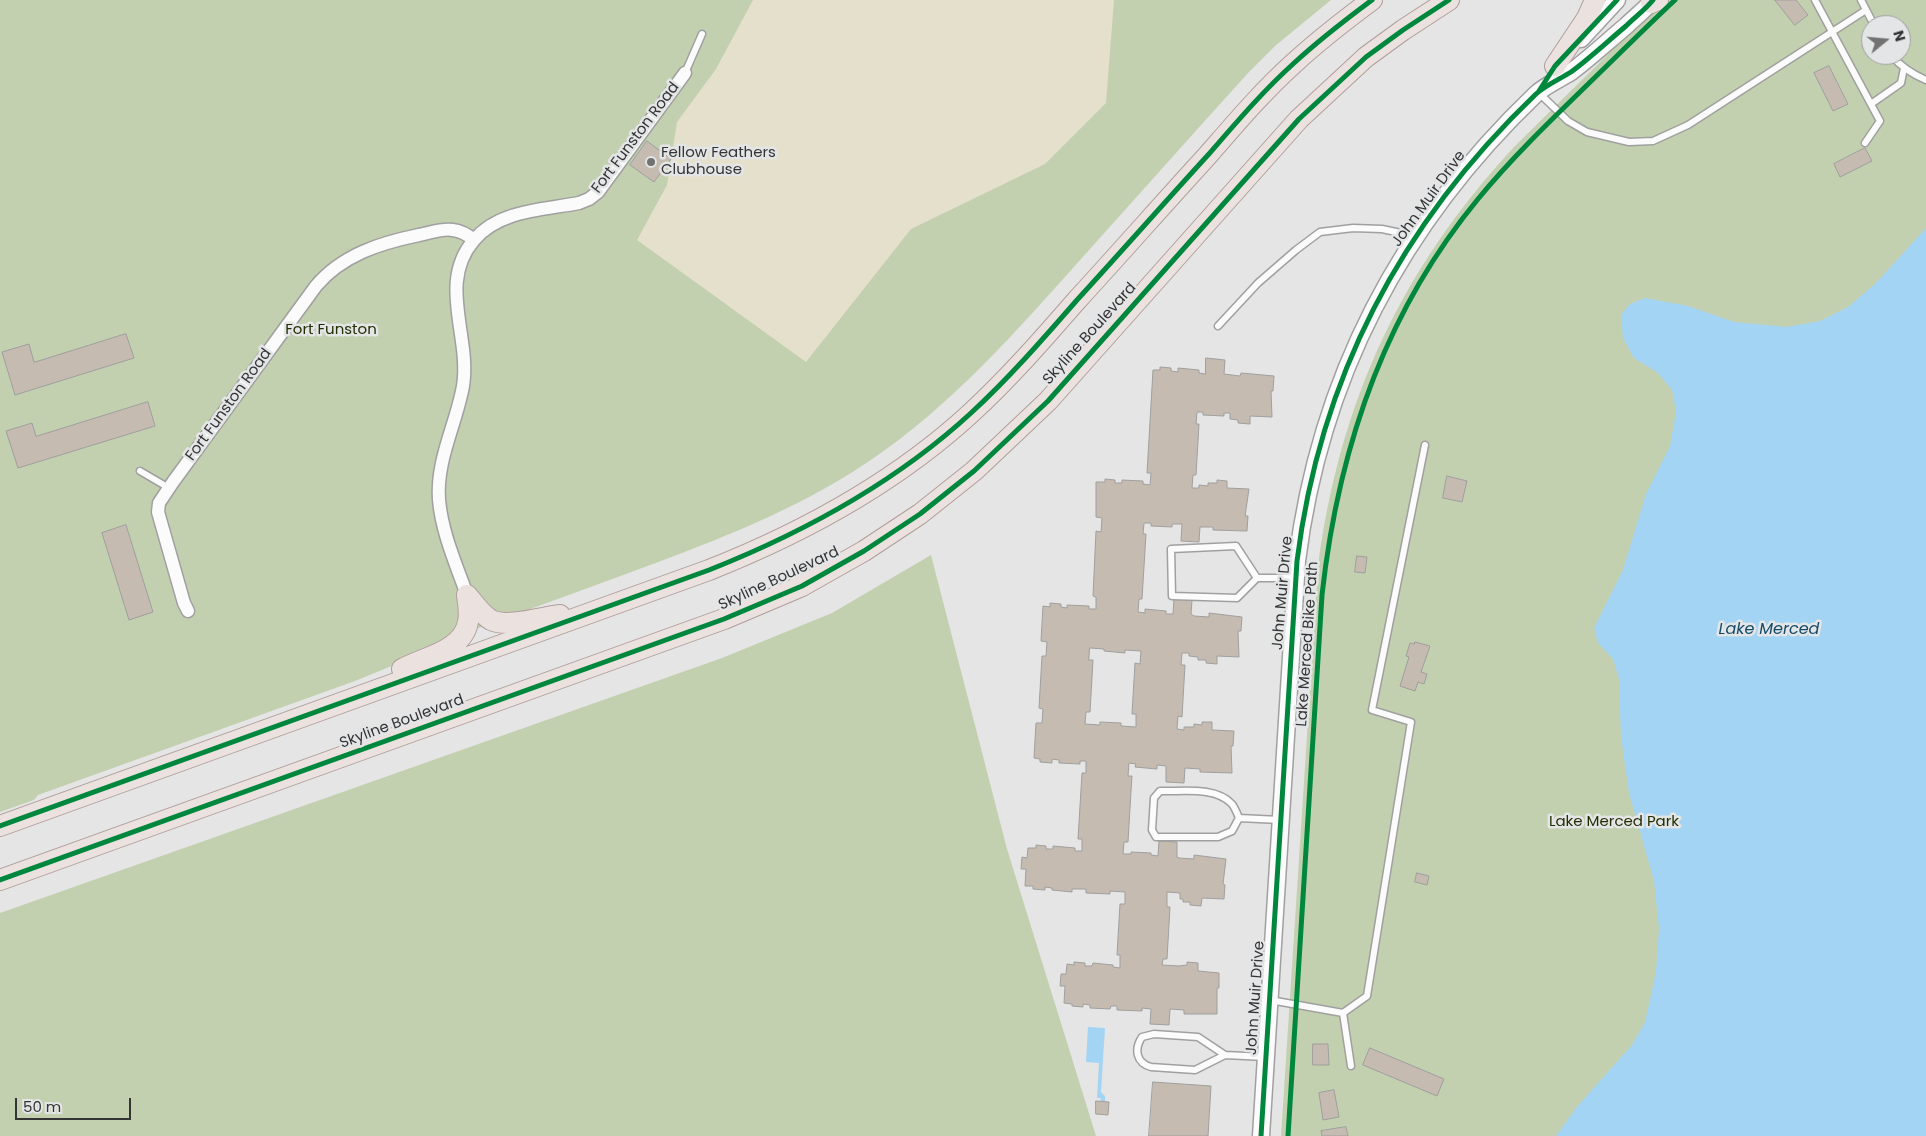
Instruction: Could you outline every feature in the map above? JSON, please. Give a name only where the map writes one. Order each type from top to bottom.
[{"type":"main road","points":[[0,826],[717,566],[781,539],[866,492],[918,457],[968,415],[1015,370],[1267,89],[1319,41],[1372,0]]},
{"type":"main road","name":"Skyline Boulevard","points":[[0,880],[724,619],[802,586],[864,552],[947,494],[999,448],[1053,394],[1299,119],[1366,57],[1402,30],[1449,0]]},
{"type":"main road","points":[[1555,66],[1587,18],[1595,0]]},
{"type":"main road","points":[[467,594],[482,613],[491,620],[502,623],[546,616],[590,613]]},
{"type":"main road","points":[[324,710],[409,665],[452,646],[461,639],[469,621],[467,594]]},
{"type":"street","name":"John Muir Drive","points":[[1260,1136],[1295,578],[1300,537],[1311,479],[1336,394],[1370,313],[1388,279],[1415,236],[1454,182],[1476,156],[1538,92],[1555,66],[1617,0]]},
{"type":"street","name":"John Muir Drive","points":[[1538,92],[1586,60],[1654,1]]},
{"type":"street","name":"Fort Funston Road","points":[[467,594],[446,536],[442,518],[439,485],[442,461],[460,400],[464,370],[464,353],[456,297],[457,276],[466,251],[485,229],[497,221],[511,216],[579,203],[589,199],[598,192],[685,73]]},
{"type":"street","name":"Fort Funston Road","points":[[188,611],[159,520],[159,503],[316,286],[333,269],[356,254],[374,247],[440,230],[455,230],[474,240]]},
{"type":"lane","points":[[1815,0],[1880,121],[1866,143]]},
{"type":"lane","points":[[1861,0],[1869,15]]},
{"type":"lane","points":[[1538,92],[1568,121],[1587,132],[1629,142],[1653,141],[1688,125],[1866,10]]},
{"type":"lane","points":[[685,73],[702,34]]},
{"type":"lane","points":[[1901,65],[1926,80]]},
{"type":"lane","points":[[1871,104],[1901,82],[1904,68]]},
{"type":"lane","points":[[1218,326],[1258,283],[1320,232],[1353,228],[1382,229],[1415,236]]},
{"type":"lane","points":[[1268,1000],[1343,1013],[1367,996],[1411,722],[1372,710],[1425,445]]},
{"type":"lane","points":[[140,471],[169,488]]},
{"type":"lane","points":[[1257,578],[1236,546],[1171,549],[1172,596],[1236,598],[1257,578],[1295,578]]},
{"type":"lane","points":[[1160,791],[1206,792],[1221,795],[1233,805],[1239,818],[1232,831],[1218,837],[1156,837],[1152,830],[1154,798],[1160,791]]},
{"type":"lane","points":[[1239,818],[1280,820]]},
{"type":"lane","points":[[1343,1013],[1351,1066]]},
{"type":"lane","points":[[1225,1055],[1198,1037],[1163,1034],[1142,1037],[1137,1049],[1140,1060],[1145,1065],[1195,1070],[1225,1055],[1265,1057]]},
{"type":"green space","name":"Fort Funston","points":[[0,0],[1331,0],[1275,46],[1249,72],[1048,296],[970,378],[942,404],[883,452],[851,473],[769,517],[713,541],[445,640],[438,647],[355,681],[38,795],[34,800],[0,812]]},
{"type":"green space","name":"Lake Merced Park","points":[[1663,0],[1926,0],[1926,1136],[1281,1136],[1318,566],[1328,506],[1342,448],[1360,393],[1382,340],[1408,290],[1439,241],[1474,193],[1514,147]]},
{"type":"green space","points":[[931,555],[1007,849],[1096,1136],[0,1136],[0,913],[722,658],[832,613]]},
{"type":"sand","points":[[753,0],[1114,0],[1106,103],[1045,164],[911,229],[806,362],[637,240],[667,185],[677,122],[716,69]]},
{"type":"water","name":"Lake Merced","points":[[1926,228],[1926,1136],[1556,1136],[1576,1108],[1632,1045],[1645,1022],[1656,972],[1659,928],[1654,881],[1629,793],[1621,737],[1619,679],[1613,659],[1598,643],[1594,628],[1623,570],[1646,494],[1670,446],[1676,412],[1672,390],[1658,373],[1634,358],[1623,338],[1621,315],[1630,304],[1645,298],[1688,306],[1734,322],[1787,327],[1820,321],[1848,307],[1875,284]]},
{"type":"water","points":[[1088,1027],[1105,1028],[1101,1092],[1105,1096],[1105,1102],[1100,1101],[1101,1098],[1097,1098],[1099,1063],[1086,1062]]},
{"type":"building","points":[[1775,0],[1796,0],[1808,15],[1795,25]]},
{"type":"building","points":[[1829,66],[1848,104],[1833,111],[1814,73]]},
{"type":"building","name":"Fellow Feathers Clubhouse","points":[[647,141],[671,159],[654,182],[630,165]]},
{"type":"building","points":[[1865,148],[1872,161],[1840,177],[1834,164]]},
{"type":"building","points":[[126,334],[134,358],[15,395],[2,352],[29,344],[34,362]]},
{"type":"building","points":[[1206,358],[1225,360],[1224,374],[1240,376],[1241,373],[1274,376],[1273,391],[1271,391],[1272,417],[1250,416],[1250,424],[1238,423],[1238,420],[1230,419],[1230,413],[1224,413],[1224,416],[1203,415],[1203,412],[1197,412],[1196,424],[1199,424],[1196,475],[1193,475],[1192,488],[1199,488],[1199,485],[1208,486],[1208,483],[1217,483],[1217,480],[1227,481],[1227,488],[1249,489],[1245,516],[1248,516],[1247,531],[1213,530],[1213,527],[1200,527],[1199,542],[1181,541],[1182,524],[1172,524],[1172,527],[1151,526],[1151,523],[1144,523],[1143,534],[1146,534],[1142,599],[1139,599],[1138,612],[1145,613],[1145,609],[1166,611],[1166,614],[1173,614],[1174,598],[1192,600],[1191,614],[1194,616],[1209,617],[1209,613],[1242,617],[1241,631],[1238,631],[1239,657],[1217,656],[1217,664],[1206,663],[1206,660],[1198,660],[1198,657],[1189,656],[1189,653],[1182,653],[1181,665],[1185,665],[1182,717],[1178,716],[1177,729],[1184,730],[1184,727],[1194,727],[1194,724],[1202,725],[1202,722],[1212,722],[1212,730],[1234,731],[1233,746],[1231,746],[1232,773],[1200,772],[1200,769],[1185,768],[1184,783],[1166,782],[1166,766],[1157,765],[1157,769],[1135,767],[1136,764],[1129,763],[1128,776],[1132,776],[1128,842],[1124,842],[1123,854],[1131,854],[1131,852],[1151,853],[1151,855],[1158,856],[1159,841],[1177,842],[1177,857],[1179,858],[1194,859],[1194,855],[1226,859],[1223,884],[1225,885],[1224,899],[1202,898],[1201,906],[1190,905],[1190,902],[1183,902],[1183,899],[1180,899],[1180,893],[1167,892],[1167,907],[1170,907],[1167,959],[1163,959],[1162,965],[1179,966],[1187,965],[1187,962],[1198,963],[1198,971],[1219,973],[1217,1014],[1184,1014],[1184,1010],[1170,1009],[1169,1025],[1150,1024],[1151,1009],[1142,1008],[1142,1011],[1117,1010],[1117,1006],[1111,1006],[1110,1009],[1090,1008],[1090,1005],[1083,1004],[1083,1007],[1072,1006],[1072,1004],[1064,1003],[1065,986],[1060,986],[1061,974],[1066,974],[1067,964],[1074,965],[1074,962],[1085,963],[1085,966],[1092,966],[1093,963],[1113,965],[1113,967],[1120,968],[1120,955],[1117,955],[1120,904],[1125,904],[1125,892],[1110,891],[1110,894],[1086,893],[1086,889],[1072,889],[1072,892],[1052,890],[1052,888],[1045,887],[1045,890],[1033,889],[1033,886],[1025,886],[1026,869],[1021,869],[1022,857],[1027,858],[1028,848],[1036,848],[1036,845],[1046,846],[1046,849],[1053,849],[1053,846],[1075,848],[1075,851],[1082,851],[1082,839],[1078,839],[1082,773],[1086,773],[1086,761],[1080,761],[1080,764],[1059,763],[1059,760],[1052,759],[1052,763],[1040,762],[1040,759],[1034,758],[1036,723],[1042,723],[1043,709],[1039,708],[1042,656],[1046,656],[1047,642],[1041,641],[1043,606],[1050,607],[1050,603],[1061,604],[1061,607],[1067,608],[1067,605],[1089,606],[1089,609],[1096,609],[1096,597],[1093,596],[1096,531],[1101,532],[1102,518],[1096,517],[1096,482],[1105,482],[1105,479],[1115,480],[1115,483],[1122,483],[1122,480],[1143,481],[1143,484],[1150,485],[1151,473],[1147,473],[1153,370],[1160,370],[1160,367],[1171,368],[1171,371],[1178,372],[1178,368],[1199,370],[1199,373],[1205,374]],"holes":[[[1090,648],[1104,649],[1104,651],[1125,653],[1125,650],[1141,651],[1140,664],[1135,663],[1132,714],[1136,714],[1136,727],[1121,726],[1121,723],[1100,722],[1100,725],[1085,724],[1086,712],[1090,712],[1093,660],[1089,660]]]},
{"type":"building","points":[[148,402],[155,426],[18,468],[6,431],[32,423],[36,436]]},
{"type":"building","points":[[1447,476],[1467,481],[1462,502],[1443,498]]},
{"type":"building","points":[[126,525],[153,612],[129,620],[102,533]]},
{"type":"building","points":[[1357,556],[1367,557],[1365,573],[1355,572]]},
{"type":"building","points":[[1415,642],[1430,646],[1421,672],[1427,674],[1424,684],[1418,682],[1415,691],[1400,686],[1409,657],[1406,656],[1410,643],[1414,644]]},
{"type":"building","points":[[1417,873],[1429,876],[1427,885],[1415,882]]},
{"type":"building","points":[[1313,1044],[1328,1044],[1329,1065],[1313,1065]]},
{"type":"building","points":[[1370,1048],[1444,1079],[1437,1096],[1363,1065]]},
{"type":"building","points":[[1153,1082],[1211,1086],[1208,1136],[1149,1136]]},
{"type":"building","points":[[1334,1090],[1339,1117],[1323,1120],[1319,1093]]},
{"type":"building","points":[[1096,1101],[1109,1102],[1108,1115],[1096,1114]]},
{"type":"building","points":[[1346,1127],[1348,1136],[1322,1136],[1321,1131]]},
{"type":"cycle path","points":[[0,826],[709,570],[780,539],[848,504],[912,462],[985,400],[1039,344],[1270,86],[1312,47],[1372,0]]},
{"type":"cycle path","points":[[0,880],[724,619],[802,586],[864,551],[920,514],[974,471],[1048,401],[1299,119],[1366,57],[1449,0]]},
{"type":"cycle path","points":[[1539,91],[1555,66],[1617,0]]},
{"type":"cycle path","name":"Lake Merced Bike Path","points":[[1261,1136],[1297,561],[1308,493],[1325,428],[1347,366],[1375,306],[1408,249],[1445,195],[1488,143],[1536,94],[1585,61],[1653,0]]},
{"type":"cycle path","name":"Lake Merced Bike Path","points":[[1288,1136],[1322,595],[1329,541],[1340,488],[1354,436],[1371,385],[1392,336],[1416,289],[1445,243],[1478,199],[1542,130],[1675,0]]},
{"type":"place","name":"Fellow Feathers Clubhouse","points":[[651,162]]}]
